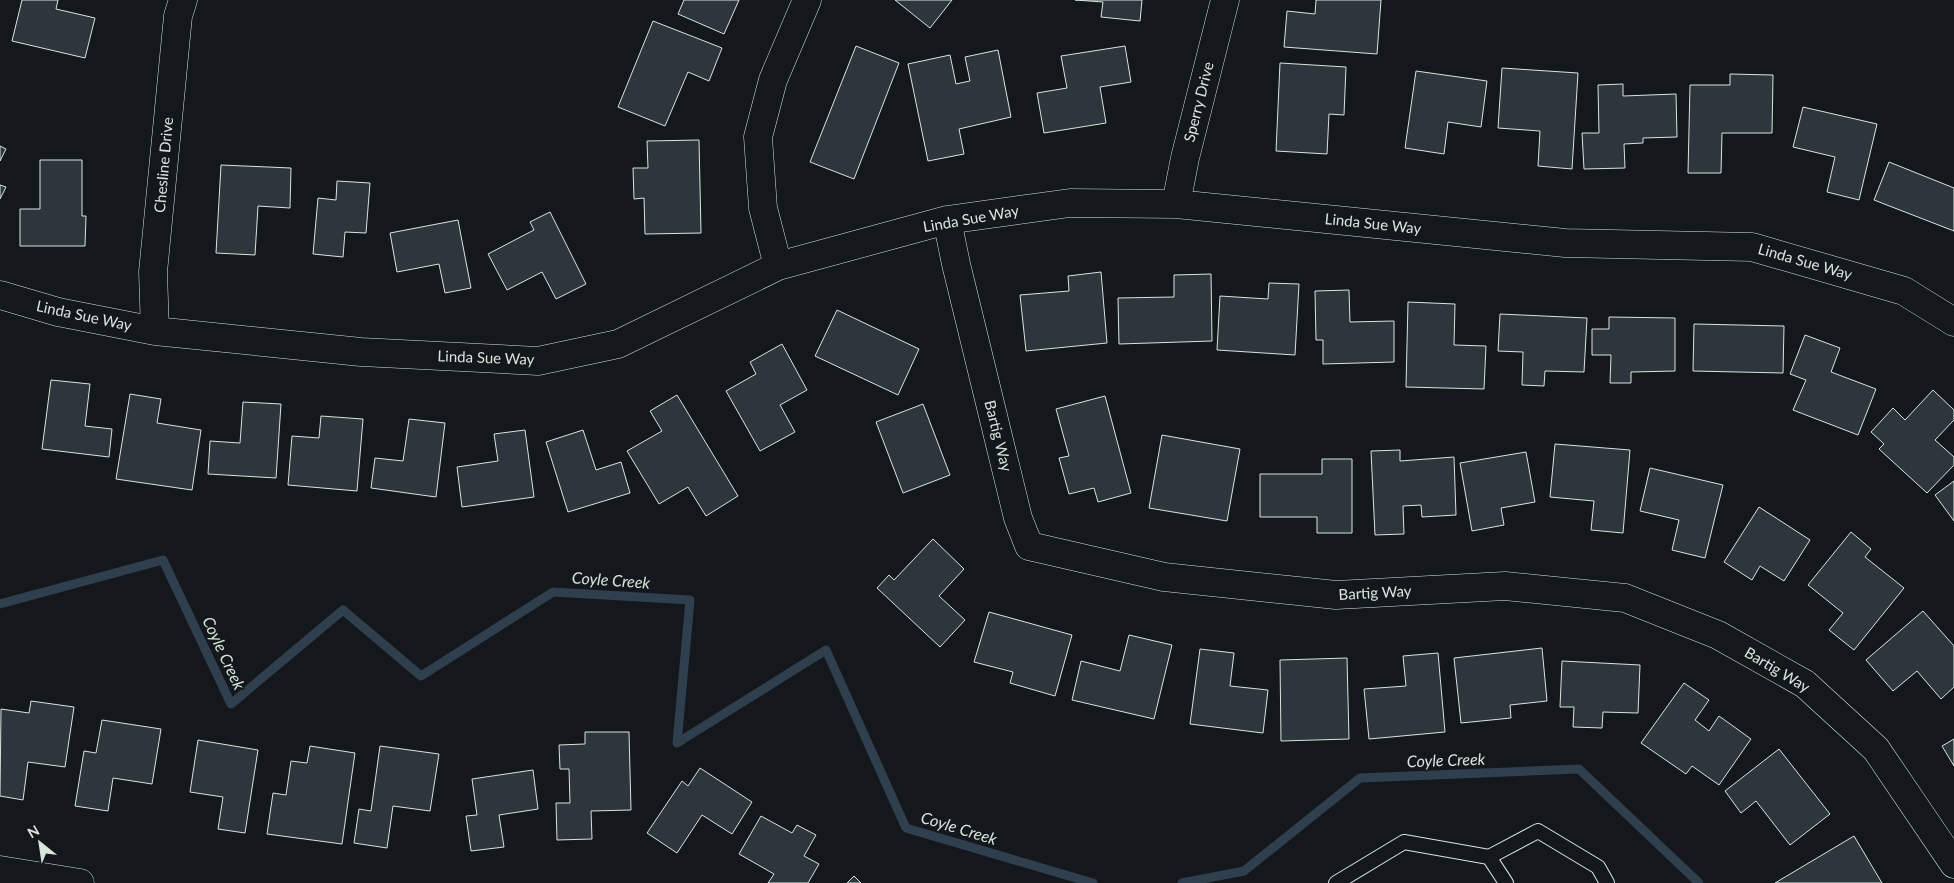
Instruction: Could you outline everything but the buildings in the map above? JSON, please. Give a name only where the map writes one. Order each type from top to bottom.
[{"type":"street","name":"Chesline Drive","points":[[155,331],[153,272],[178,16],[183,0]]},
{"type":"street","points":[[778,266],[763,208],[758,138],[773,80],[807,0]]},
{"type":"street","name":"Sperry Drive","points":[[1176,204],[1185,158],[1225,0]]},
{"type":"street","name":"Linda Sue Way","points":[[0,296],[58,312],[155,331],[361,352],[538,360],[618,344],[778,266],[947,220],[1070,203],[1176,204],[1564,243],[1752,247],[1904,291],[1954,322]]},
{"type":"street","name":"Bartig Way","points":[[947,220],[955,261],[1016,508],[1029,546],[1164,577],[1336,595],[1506,586],[1625,598],[1718,634],[1805,684],[1876,749],[1954,864]]},
{"type":"street","points":[[0,870],[80,883]]},
{"type":"lane","points":[[1336,883],[1404,842],[1489,856],[1538,831],[1598,867],[1607,883]]},
{"type":"lane","points":[[1489,856],[1506,883]]},
{"type":"waterway","name":"Coyle Creek","points":[[0,604],[163,560],[231,704],[343,610],[421,676],[553,592],[690,600],[677,743],[826,650],[906,828],[1093,883]]},
{"type":"waterway","name":"Coyle Creek","points":[[1182,883],[1244,871],[1360,778],[1579,769],[1699,883]]}]
